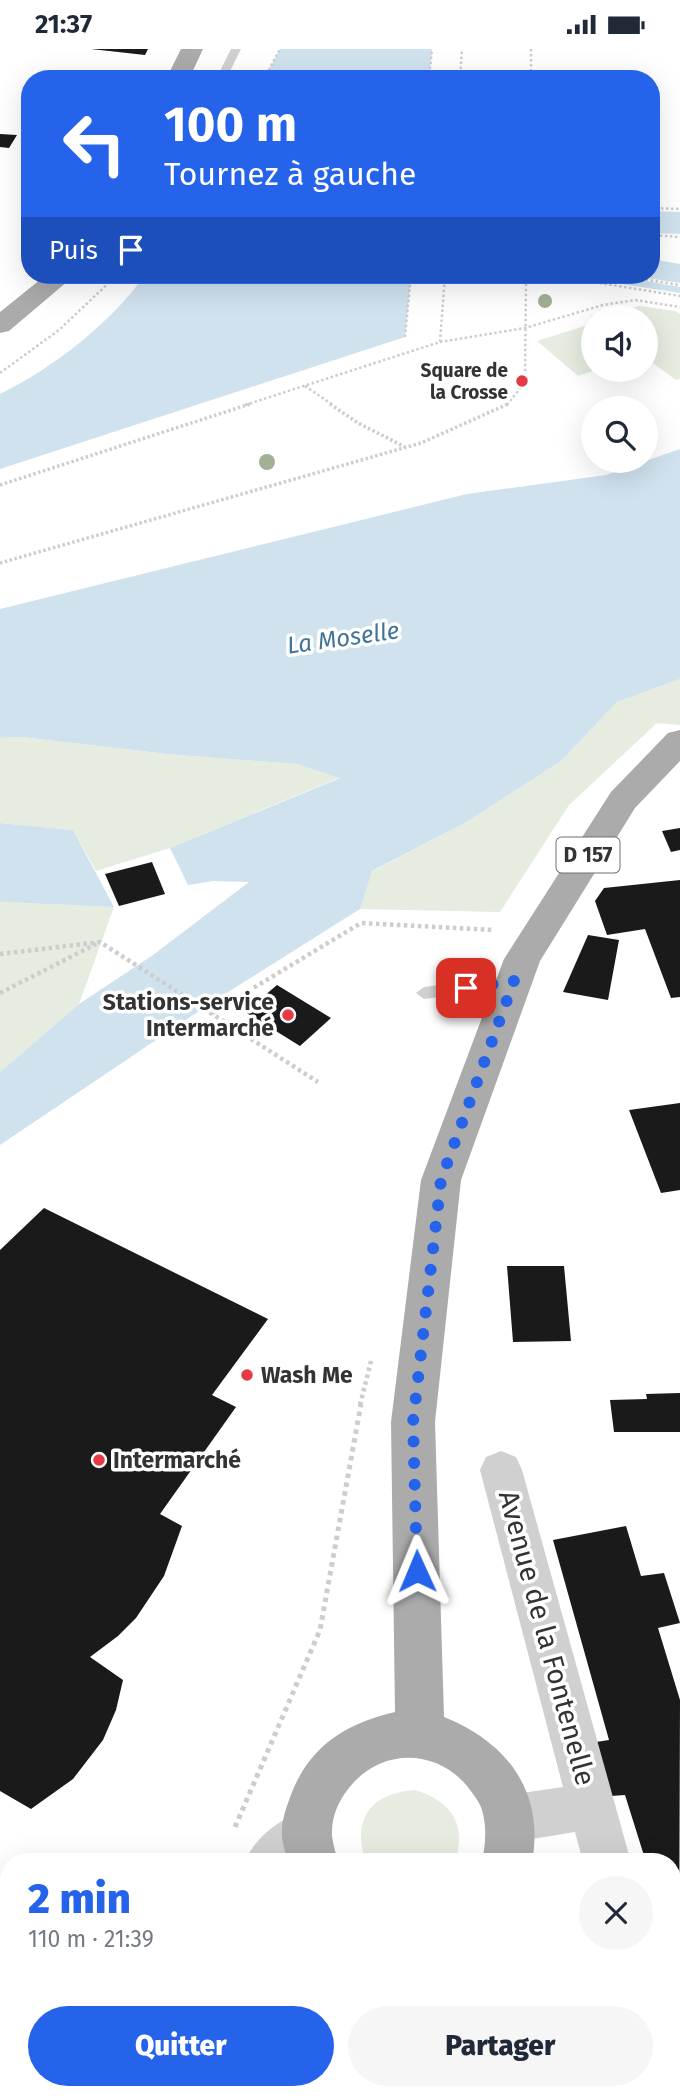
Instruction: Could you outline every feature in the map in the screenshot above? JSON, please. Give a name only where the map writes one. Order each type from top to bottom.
[{"type":"main road","points":[[182,70],[192,49]]},
{"type":"main road","points":[[0,325],[51,284]]},
{"type":"main road","name":"D 157","points":[[420,1734],[413,1422],[441,1180],[522,959],[623,800],[680,741]]},
{"type":"main road","points":[[310,1847],[316,1791],[342,1757],[378,1738],[420,1734],[454,1744],[482,1766],[503,1794],[508,1841]]},
{"type":"street","name":"Avenue de la Fontenelle","points":[[501,1470],[605,1853]]},
{"type":"street","name":"Avenue de la Fontenelle","points":[[508,1841],[592,1806]]},
{"type":"lane","points":[[226,70],[236,49]]},
{"type":"lane","points":[[424,993],[514,981]]},
{"type":"path","points":[[269,70],[280,49]]},
{"type":"path","points":[[430,70],[432,49]]},
{"type":"path","points":[[461,70],[462,49]]},
{"type":"path","points":[[531,49],[531,70]]},
{"type":"path","points":[[660,208],[680,209]]},
{"type":"path","points":[[660,236],[680,237]]},
{"type":"path","points":[[660,282],[680,285]]},
{"type":"path","points":[[0,373],[59,330],[108,284]]},
{"type":"path","points":[[405,337],[410,284]]},
{"type":"path","points":[[440,342],[444,284]]},
{"type":"path","points":[[0,563],[407,447],[506,407],[525,382],[526,284]]},
{"type":"path","points":[[606,284],[680,296]]},
{"type":"path","points":[[0,485],[440,342],[525,328],[603,305],[635,300],[680,307]]},
{"type":"path","points":[[304,386],[358,423],[407,447]]},
{"type":"path","points":[[212,1013],[361,923],[496,930]]},
{"type":"path","points":[[0,993],[100,942]]},
{"type":"path","points":[[0,954],[100,942],[318,1082]]},
{"type":"shaded area","points":[[658,309],[680,314],[680,379],[676,380],[658,367]]},
{"type":"shaded area","points":[[581,327],[581,375],[578,376],[537,341]]},
{"type":"shaded area","points":[[680,679],[680,725],[657,723],[569,805],[500,912],[360,909],[371,872],[465,823],[561,761],[617,702]]},
{"type":"shaded area","points":[[20,737],[176,755],[297,764],[341,777],[170,848],[96,871],[73,830],[0,823],[0,738]]},
{"type":"shaded area","points":[[0,902],[114,907],[79,1004],[0,1072]]},
{"type":"shaded area","points":[[415,1790],[439,1801],[447,1808],[457,1826],[457,1853],[364,1853],[361,1833],[368,1811],[387,1796]]},
{"type":"water","points":[[280,49],[432,49],[430,70],[269,70]]},
{"type":"water","points":[[660,211],[680,212],[680,234],[660,233]]},
{"type":"water","points":[[660,261],[680,264],[680,283],[660,280]]},
{"type":"water","points":[[138,284],[410,284],[405,337],[0,469],[0,394],[41,371],[80,343]]},
{"type":"water","points":[[621,284],[660,284],[680,287],[680,293]]},
{"type":"water","name":"La Moselle","points":[[680,449],[680,679],[617,702],[561,761],[465,823],[372,871],[360,909],[217,999],[0,1145],[0,1072],[79,1004],[153,955],[249,882],[213,881],[188,885],[170,848],[340,778],[297,764],[176,755],[21,737],[0,738],[0,609],[467,494],[612,473],[658,473],[658,457]]},
{"type":"water","points":[[0,823],[73,830],[114,907],[0,902]]},
{"type":"building","points":[[91,49],[148,49],[145,55]]},
{"type":"building","points":[[0,134],[17,135],[9,148],[0,147]]},
{"type":"building","points":[[680,828],[680,850],[671,852],[662,831]]},
{"type":"building","points":[[152,862],[165,894],[119,906],[105,874]]},
{"type":"building","points":[[680,880],[680,997],[671,998],[645,929],[607,935],[595,901],[604,888]]},
{"type":"building","points":[[588,935],[619,940],[608,1000],[563,992]]},
{"type":"building","name":"Stations-service Intermarché","points":[[277,985],[331,1018],[300,1046],[245,1012]]},
{"type":"building","points":[[680,1103],[680,1190],[661,1193],[629,1110]]},
{"type":"building","name":"Intermarché","points":[[44,1208],[268,1319],[212,1395],[236,1407],[160,1514],[182,1526],[164,1576],[136,1618],[90,1657],[123,1680],[116,1710],[103,1740],[73,1779],[31,1809],[0,1791],[0,1250]]},
{"type":"building","points":[[507,1266],[564,1266],[571,1341],[513,1342]]},
{"type":"building","points":[[680,1393],[680,1432],[614,1432],[610,1400],[647,1399],[646,1394]]},
{"type":"building","points":[[626,1526],[641,1576],[664,1573],[680,1623],[658,1628],[680,1700],[679,1853],[643,1853],[625,1795],[611,1796],[596,1742],[609,1740],[553,1540]]},
{"type":"place","name":"Square de la Crosse","points":[[522,381]]},
{"type":"place","name":"Stations-service Intermarché","points":[[288,1015]]},
{"type":"place","name":"Wash Me","points":[[247,1375]]},
{"type":"place","name":"Intermarché","points":[[99,1460]]},
{"type":"route","points":[[417,1571],[413,1422],[441,1180],[514,981],[466,988]]}]
